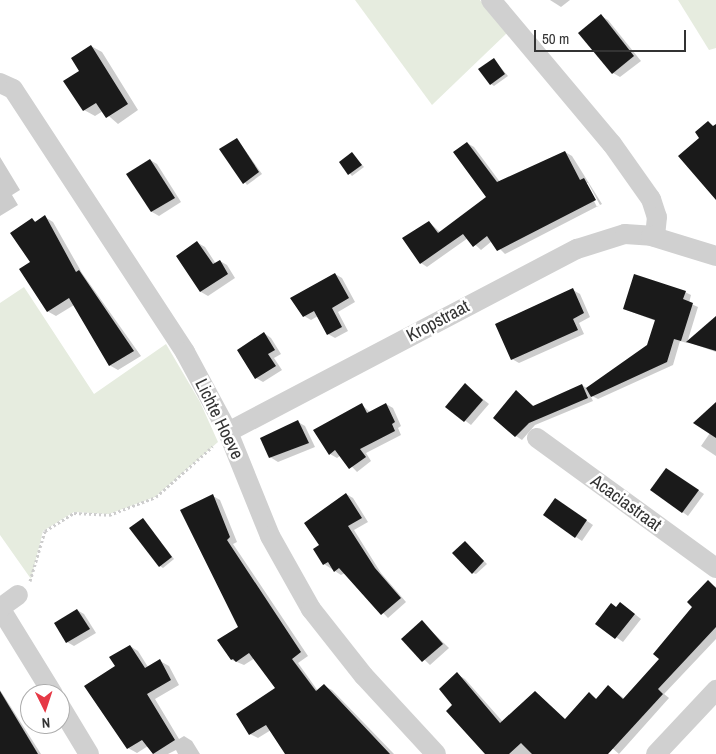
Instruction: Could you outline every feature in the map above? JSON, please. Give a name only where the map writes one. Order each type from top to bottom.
[{"type":"street","points":[[492,0],[612,144],[652,199],[657,217],[655,237]]},
{"type":"street","name":"Lichte Hoeve","points":[[7,86],[185,352],[228,432],[270,536],[312,609],[364,676],[436,754]]},
{"type":"street","name":"Kropstraat","points":[[228,432],[577,249],[625,234],[655,237],[716,256]]},
{"type":"street","name":"Acaciastraat","points":[[537,438],[716,568]]},
{"type":"street","points":[[18,595],[0,608],[47,684]]},
{"type":"street","points":[[656,754],[716,690]]},
{"type":"street","points":[[70,723],[89,754]]},
{"type":"path","points":[[18,595],[32,580],[45,531],[74,513],[109,515],[156,497],[228,432]]},
{"type":"shaded area","points":[[355,0],[480,0],[507,33],[432,105]]},
{"type":"shaded area","points":[[678,0],[716,0],[716,48],[709,50]]},
{"type":"shaded area","points":[[24,287],[94,394],[166,344],[200,402],[218,442],[155,497],[109,514],[74,512],[43,531],[31,579],[0,535],[0,303]]},
{"type":"building","points":[[601,14],[634,56],[612,74],[578,33]]},
{"type":"building","points":[[91,45],[128,104],[106,118],[96,103],[83,111],[63,81],[79,71],[71,58]]},
{"type":"building","points":[[494,58],[505,74],[490,85],[478,69]]},
{"type":"building","points":[[708,121],[713,126],[716,124],[716,200],[678,156],[699,138],[695,132]]},
{"type":"building","points":[[237,138],[259,172],[243,184],[219,149]]},
{"type":"building","points":[[467,142],[497,182],[565,151],[580,180],[584,178],[596,200],[497,251],[487,236],[473,247],[463,234],[420,264],[402,238],[429,221],[438,233],[486,197],[453,152]]},
{"type":"building","points":[[352,152],[362,165],[348,175],[339,162]]},
{"type":"building","points":[[150,159],[175,198],[151,212],[126,174]]},
{"type":"building","points":[[45,215],[76,272],[79,270],[134,351],[109,366],[69,298],[47,312],[19,269],[30,262],[10,233],[32,218],[35,222]]},
{"type":"building","points":[[197,241],[213,264],[220,260],[228,274],[200,292],[176,256]]},
{"type":"building","points":[[335,273],[349,298],[332,308],[342,327],[327,335],[314,311],[303,317],[290,298]]},
{"type":"building","points":[[634,274],[686,291],[683,299],[693,303],[681,341],[674,339],[667,362],[591,397],[586,388],[647,345],[655,320],[623,309]]},
{"type":"building","points":[[573,288],[584,313],[573,319],[578,330],[511,360],[495,324]]},
{"type":"building","points":[[716,316],[716,351],[686,342]]},
{"type":"building","points":[[264,332],[275,350],[268,354],[276,366],[255,379],[237,350]]},
{"type":"building","points":[[465,383],[483,400],[464,422],[445,407]]},
{"type":"building","points":[[582,384],[588,398],[529,423],[515,437],[493,418],[516,390],[533,406]]},
{"type":"building","points":[[716,402],[716,438],[693,423]]},
{"type":"building","points":[[362,403],[367,413],[386,403],[395,422],[392,424],[395,431],[360,449],[366,457],[349,469],[335,450],[329,455],[313,430]]},
{"type":"building","points":[[298,420],[309,443],[269,458],[260,438]]},
{"type":"building","points":[[666,468],[699,490],[682,513],[650,490]]},
{"type":"building","points":[[346,493],[362,518],[348,526],[375,568],[401,598],[381,615],[339,568],[334,572],[328,562],[323,565],[313,549],[319,545],[304,523]]},
{"type":"building","points":[[213,494],[230,537],[227,540],[301,652],[292,659],[316,691],[324,684],[390,754],[285,754],[266,725],[249,735],[236,714],[275,688],[249,653],[236,662],[233,659],[231,660],[217,640],[238,627],[180,510]]},
{"type":"building","points":[[555,498],[587,520],[575,538],[543,515]]},
{"type":"building","points":[[143,518],[172,557],[159,567],[129,528]]},
{"type":"building","points":[[465,541],[484,561],[472,574],[452,553]]},
{"type":"building","points":[[708,580],[716,588],[716,627],[658,689],[663,694],[608,754],[532,754],[521,743],[509,754],[485,754],[446,711],[452,705],[439,689],[457,672],[500,723],[535,691],[565,719],[589,692],[596,699],[608,685],[623,699],[659,659],[653,654],[692,607],[687,602]]},
{"type":"building","points":[[620,602],[635,614],[615,639],[595,624],[611,603],[616,607]]},
{"type":"building","points":[[77,609],[90,629],[66,643],[54,623]]},
{"type":"building","points":[[422,620],[443,644],[422,662],[401,639]]},
{"type":"building","points":[[130,645],[145,668],[160,659],[171,680],[147,694],[175,740],[153,754],[142,740],[127,749],[84,686],[115,666],[109,657]]},
{"type":"building","points":[[0,691],[20,724],[20,734],[26,734],[38,754],[0,754]]}]
